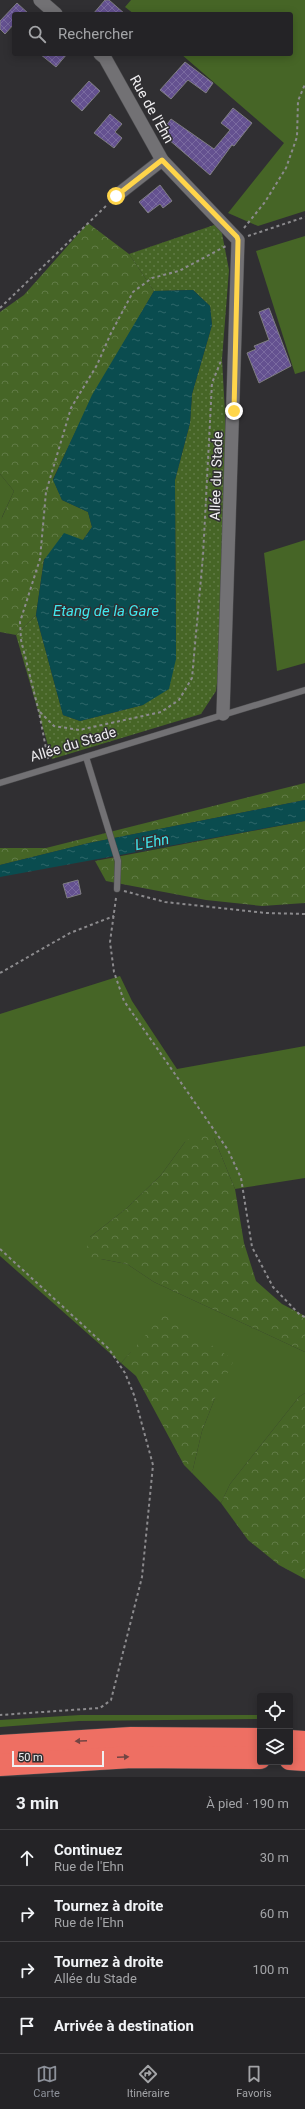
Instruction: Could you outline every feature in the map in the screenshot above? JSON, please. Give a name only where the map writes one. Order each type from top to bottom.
[{"type":"highway","points":[[0,1746],[131,1738],[214,1728],[257,1728]]},
{"type":"highway","points":[[293,1729],[305,1729]]},
{"type":"highway","points":[[131,1738],[257,1739]]},
{"type":"highway","points":[[293,1741],[305,1742]]},
{"type":"highway","points":[[0,1765],[132,1757],[257,1758]]},
{"type":"highway","points":[[293,1759],[305,1760]]},
{"type":"street","points":[[40,0],[54,12]]},
{"type":"street","name":"Rue de l'Ehn","points":[[102,56],[162,160],[238,238]]},
{"type":"street","name":"Rue de l'Ehn","points":[[116,196],[162,160]]},
{"type":"street","name":"Allée du Stade","points":[[223,714],[238,238]]},
{"type":"lane","name":"Allée du Stade","points":[[0,783],[305,690]]},
{"type":"lane","points":[[86,757],[112,837],[118,861],[117,889]]},
{"type":"path","points":[[238,238],[265,202],[286,168],[297,137],[298,101],[305,84]]},
{"type":"path","points":[[0,308],[116,196]]},
{"type":"path","points":[[50,768],[39,712],[21,640],[20,622],[40,559],[46,492],[71,408],[97,365],[111,333],[133,292],[152,278],[179,271],[238,238],[305,217]]},
{"type":"path","points":[[39,712],[54,726],[79,730],[161,712],[179,700],[192,678],[203,556],[212,383],[222,359]]},
{"type":"path","points":[[305,914],[266,913],[165,902],[117,889],[111,950],[114,972],[124,1001],[228,1150],[241,1178],[252,1247],[273,1287],[300,1315],[305,1317]]},
{"type":"path","points":[[0,973],[70,933],[114,916]]},
{"type":"path","points":[[0,1249],[109,1349],[125,1373],[134,1395],[153,1465],[142,1576],[111,1700],[100,1708],[0,1715]]},
{"type":"green space","points":[[131,0],[305,0],[305,211],[258,226],[228,213],[284,143],[183,56],[293,56],[293,12],[131,12],[125,7]]},
{"type":"green space","points":[[88,223],[129,254],[154,291],[93,395],[53,479],[62,500],[88,512],[92,527],[83,540],[44,559],[36,615],[16,635],[0,632],[0,522],[14,491],[0,474],[0,312],[24,295]]},
{"type":"green space","points":[[220,223],[229,270],[222,359],[226,431],[221,650],[216,691],[201,714],[52,759],[16,635],[36,615],[63,715],[80,721],[143,705],[176,659],[175,480],[190,423],[192,394],[212,325],[210,306],[193,290],[154,291],[129,254]]},
{"type":"green space","points":[[305,236],[305,371],[295,374],[256,251]]},
{"type":"green space","points":[[0,474],[14,491],[2,517],[0,533]]},
{"type":"green space","points":[[305,540],[305,663],[277,671],[264,553]]},
{"type":"green space","points":[[305,783],[305,800],[89,843],[0,865],[0,848],[46,848]]},
{"type":"green space","points":[[305,821],[305,903],[262,906],[206,900],[106,881],[95,861]]},
{"type":"green space","points":[[120,976],[132,1001],[177,1069],[305,1046],[305,1178],[235,1189],[214,1138],[185,1142],[161,1175],[127,1208],[90,1237],[92,1259],[101,1259],[127,1264],[154,1282],[305,1352],[305,1393],[299,1397],[230,1484],[221,1503],[192,1473],[202,1431],[215,1398],[131,1352],[121,1363],[0,1256],[0,1014]]},
{"type":"green space","points":[[199,1131],[214,1138],[235,1189],[244,1243],[256,1281],[282,1304],[305,1316],[305,1352],[154,1282],[127,1264],[101,1259],[92,1259],[86,1251],[90,1237],[127,1208],[161,1175],[185,1142]]},
{"type":"green space","points":[[164,1314],[234,1360],[215,1398],[202,1431],[192,1473],[184,1465],[136,1376],[121,1363]]},
{"type":"green space","points":[[305,1393],[305,1579],[279,1565],[248,1540],[221,1503],[230,1484],[299,1397]]},
{"type":"green space","points":[[80,1715],[257,1715],[257,1719],[79,1721],[0,1727],[0,1720]]},
{"type":"water","name":"Etang de la Gare","points":[[193,290],[210,306],[212,325],[192,394],[190,423],[175,480],[176,659],[169,689],[143,705],[80,721],[63,715],[36,615],[44,560],[64,533],[83,540],[92,527],[88,512],[62,500],[53,480],[92,395],[154,291]]},
{"type":"water","name":"L'Ehn","points":[[305,800],[305,821],[0,877],[0,865],[89,843]]},
{"type":"building","points":[[105,0],[109,0],[123,12],[95,12]]},
{"type":"building","points":[[17,3],[27,12],[12,12],[12,26],[5,34],[0,29],[0,21]]},
{"type":"building","points":[[42,56],[65,56],[56,67]]},
{"type":"building","points":[[185,62],[213,83],[206,93],[188,80],[171,99],[160,90]]},
{"type":"building","points":[[89,81],[100,91],[82,111],[71,101]]},
{"type":"building","points":[[233,108],[252,123],[234,146],[232,145],[210,175],[168,139],[170,136],[162,131],[171,119],[214,149],[230,130],[221,123]]},
{"type":"building","points":[[110,114],[122,124],[115,132],[122,138],[114,148],[94,133]]},
{"type":"building","points":[[160,185],[172,201],[163,208],[160,204],[148,213],[139,202]]},
{"type":"building","points":[[269,308],[291,366],[259,383],[247,353],[256,349],[254,346],[269,340],[259,312]]},
{"type":"building","points":[[78,880],[81,894],[67,898],[63,884]]},
{"type":"route","points":[[116,196],[162,160],[237,237],[234,411]]}]
